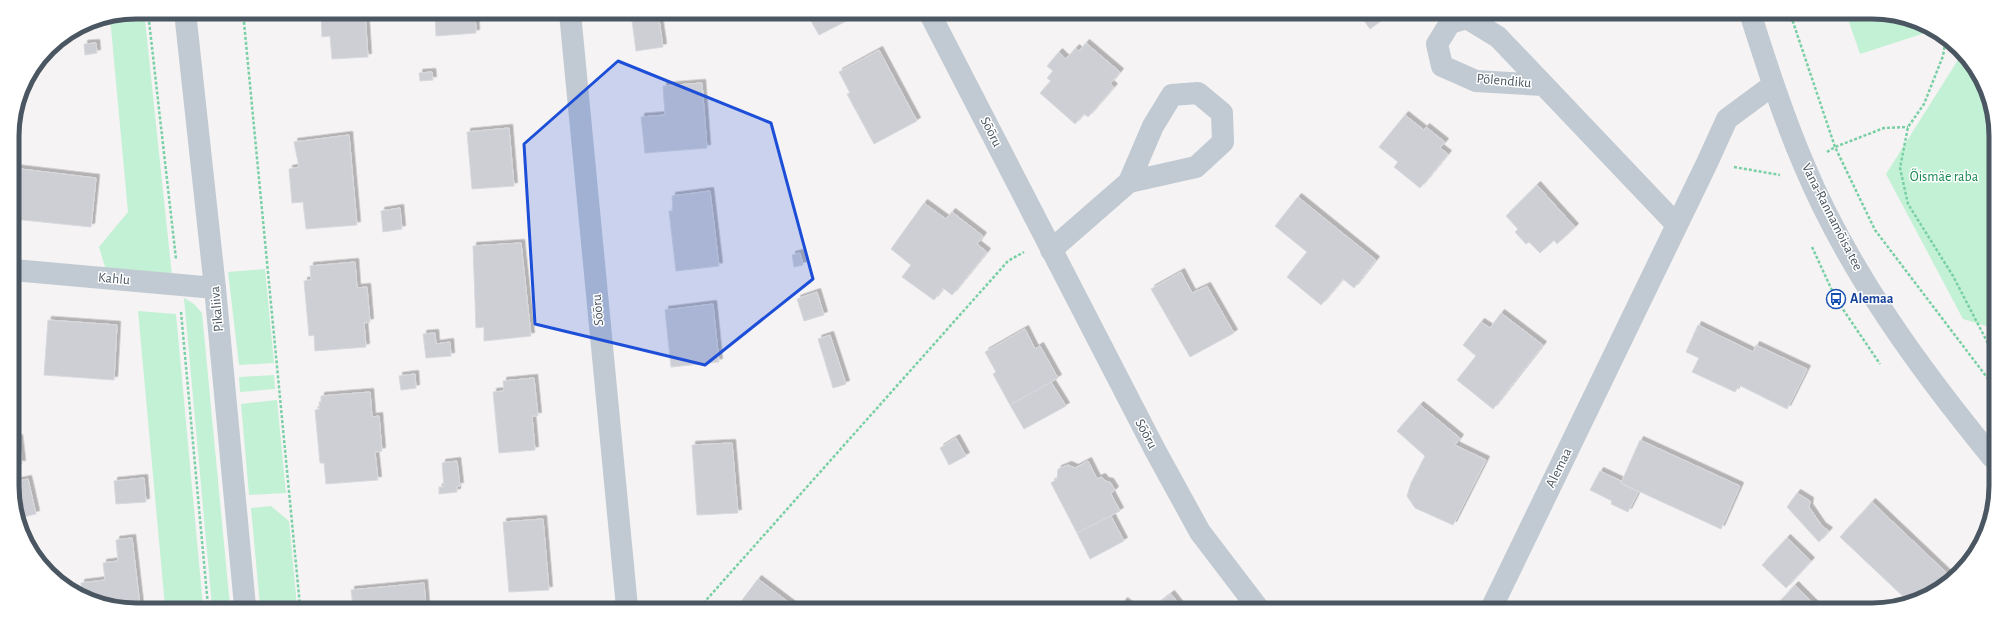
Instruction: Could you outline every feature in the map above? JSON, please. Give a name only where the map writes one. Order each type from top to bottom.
[{"type":"street","name":"Pikaliiva","points":[[186,19],[215,288],[244,603]]},
{"type":"street","name":"Sõõru","points":[[571,19],[627,603]]},
{"type":"street","name":"Sõõru","points":[[933,19],[1155,450],[1200,532],[1254,603]]},
{"type":"street","name":"Vana-Rannamõisa tee","points":[[1752,19],[1773,85],[1804,166],[1838,235],[1867,285],[1909,350],[1963,422],[1989,453]]},
{"type":"street","name":"Põlendiku","points":[[1543,85],[1676,224]]},
{"type":"street","name":"Alemaa","points":[[1494,603],[1727,119],[1773,85]]},
{"type":"street","points":[[1051,250],[1129,182],[1153,126],[1172,95],[1198,93],[1222,113],[1223,142],[1196,167],[1129,182]]},
{"type":"street","name":"Kahlu","points":[[19,271],[215,288]]},
{"type":"path","points":[[244,19],[300,603]]},
{"type":"path","points":[[1792,19],[1835,147],[1875,230],[1989,380]]},
{"type":"path","points":[[1945,45],[1943,56],[1924,104],[1908,128],[1900,168],[1908,204],[1953,276],[1989,347]]},
{"type":"path","points":[[1707,163],[1785,176]]},
{"type":"path","points":[[704,603],[1008,261],[1029,249],[1051,250]]},
{"type":"highlighted area","points":[[618,61],[771,123],[813,279],[705,365],[535,324],[524,144]]},
{"type":"green space","points":[[145,19],[172,276],[106,270],[99,247],[128,212],[110,22]]},
{"type":"green space","points":[[1848,19],[1887,20],[1902,23],[1926,33],[1860,54]]},
{"type":"green space","name":"Õismäe raba","points":[[1959,58],[1977,84],[1983,98],[1988,121],[1989,327],[1963,319],[1886,174]]},
{"type":"green space","points":[[265,269],[274,363],[239,365],[228,272]]},
{"type":"green space","points":[[184,298],[194,304],[202,313],[230,603],[212,603]]},
{"type":"green space","points":[[138,311],[176,314],[203,603],[165,603]]},
{"type":"green space","points":[[274,375],[275,389],[240,392],[239,377]]},
{"type":"green space","points":[[277,400],[286,493],[249,495],[241,404]]},
{"type":"green space","points":[[271,506],[289,521],[297,603],[260,603],[251,508]]},
{"type":"building","points":[[321,19],[365,19],[368,57],[332,59],[330,36],[322,37]]},
{"type":"building","points":[[435,19],[475,19],[476,33],[436,36]]},
{"type":"building","points":[[632,19],[659,19],[663,47],[636,51]]},
{"type":"building","points":[[810,19],[850,19],[819,35]]},
{"type":"building","points":[[1363,19],[1384,19],[1370,29]]},
{"type":"building","points":[[96,43],[97,53],[85,55],[84,44]]},
{"type":"building","points":[[1086,43],[1120,72],[1110,84],[1114,87],[1088,117],[1084,114],[1075,124],[1040,93],[1051,81],[1047,78],[1053,71],[1047,66],[1059,52],[1066,59],[1076,48],[1079,51]]},
{"type":"building","points":[[879,50],[917,121],[874,144],[847,94],[850,93],[839,72]]},
{"type":"building","points":[[432,72],[433,80],[420,81],[419,73]]},
{"type":"building","points":[[702,83],[707,148],[645,153],[641,117],[665,115],[663,86]]},
{"type":"building","points":[[1405,115],[1424,130],[1426,127],[1445,142],[1440,148],[1448,154],[1420,188],[1394,167],[1398,162],[1379,147]]},
{"type":"building","points":[[509,128],[514,186],[472,189],[467,132]]},
{"type":"building","points":[[349,135],[357,225],[306,229],[303,202],[292,203],[289,169],[299,167],[294,142]]},
{"type":"building","points":[[19,169],[96,178],[91,227],[19,220]]},
{"type":"building","points":[[1537,185],[1575,227],[1557,244],[1554,240],[1540,253],[1529,242],[1526,244],[1515,232],[1518,229],[1506,216]]},
{"type":"building","points":[[710,191],[719,266],[676,271],[669,211],[673,211],[672,196]]},
{"type":"building","points":[[1298,197],[1376,260],[1354,288],[1343,279],[1321,305],[1287,277],[1307,252],[1275,226]]},
{"type":"building","points":[[924,203],[946,219],[952,212],[983,236],[977,244],[987,252],[952,295],[943,288],[934,300],[902,277],[911,265],[891,249]]},
{"type":"building","points":[[400,208],[402,229],[383,232],[381,211]]},
{"type":"building","points":[[521,243],[531,336],[484,341],[484,327],[476,328],[473,246]]},
{"type":"building","points":[[800,253],[803,265],[794,267],[792,255]]},
{"type":"building","points":[[355,262],[357,288],[367,287],[370,322],[364,323],[366,347],[315,351],[314,335],[309,336],[304,281],[311,280],[310,266]]},
{"type":"building","points":[[1181,272],[1192,293],[1207,286],[1234,333],[1190,357],[1151,289]]},
{"type":"building","points":[[817,292],[824,315],[804,321],[797,299]]},
{"type":"building","points":[[713,304],[719,362],[671,367],[665,310]]},
{"type":"building","points":[[1501,313],[1543,345],[1493,409],[1457,380],[1476,356],[1463,345],[1481,322],[1490,328]]},
{"type":"building","points":[[48,320],[117,325],[114,380],[44,375]]},
{"type":"building","points":[[1698,325],[1753,352],[1756,345],[1807,369],[1787,409],[1739,385],[1735,392],[1692,372],[1699,358],[1686,352]]},
{"type":"building","points":[[1025,329],[1035,349],[1040,346],[1058,378],[1010,405],[993,374],[996,372],[985,352]]},
{"type":"building","points":[[435,333],[436,344],[450,342],[451,356],[426,358],[423,334]]},
{"type":"building","points":[[830,335],[846,384],[833,388],[818,339]]},
{"type":"building","points":[[415,374],[416,388],[401,390],[399,376]]},
{"type":"building","points":[[534,378],[538,416],[532,416],[535,450],[499,453],[493,392],[504,391],[503,381]]},
{"type":"building","points":[[1051,382],[1066,406],[1024,429],[1010,405]]},
{"type":"building","points":[[370,392],[372,417],[379,416],[382,451],[375,452],[378,480],[326,484],[324,463],[320,463],[315,410],[320,409],[319,402],[321,402],[321,396]]},
{"type":"building","points":[[1420,405],[1460,438],[1455,445],[1486,460],[1453,525],[1415,508],[1407,496],[1411,483],[1425,456],[1397,431]]},
{"type":"building","points":[[19,438],[22,464],[19,464]]},
{"type":"building","points":[[956,438],[966,456],[949,465],[940,448]]},
{"type":"building","points":[[1640,440],[1740,486],[1721,529],[1621,483]]},
{"type":"building","points":[[732,443],[738,513],[697,515],[692,445]]},
{"type":"building","points":[[457,461],[460,486],[457,486],[457,492],[439,494],[439,487],[444,487],[442,463]]},
{"type":"building","points":[[1088,461],[1097,479],[1102,477],[1105,481],[1110,482],[1115,490],[1111,494],[1120,511],[1077,533],[1051,483],[1057,479],[1058,469],[1068,465],[1075,468]]},
{"type":"building","points":[[1600,471],[1621,481],[1620,483],[1638,492],[1628,512],[1611,504],[1612,501],[1590,490]]},
{"type":"building","points":[[144,478],[146,502],[116,504],[114,481]]},
{"type":"building","points":[[28,479],[36,514],[23,517],[20,501],[19,481]]},
{"type":"building","points":[[1797,493],[1810,501],[1809,507],[1822,526],[1829,531],[1819,542],[1787,507]]},
{"type":"building","points":[[1872,502],[1948,575],[1931,587],[1905,598],[1840,537]]},
{"type":"building","points":[[1111,516],[1124,541],[1090,559],[1077,533]]},
{"type":"building","points":[[543,519],[549,590],[509,592],[503,522]]},
{"type":"building","points":[[132,538],[140,603],[121,602],[106,599],[82,590],[81,583],[105,580],[103,563],[118,561],[116,540]]},
{"type":"building","points":[[1787,538],[1811,561],[1786,588],[1762,565]]},
{"type":"building","points":[[758,579],[790,603],[740,603]]},
{"type":"building","points":[[424,583],[426,603],[353,603],[351,590]]},
{"type":"building","points":[[1795,585],[1813,603],[1778,603]]},
{"type":"building","points":[[1171,594],[1178,603],[1159,603]]},
{"type":"place","name":"Alemaa","points":[[1836,299]]}]
